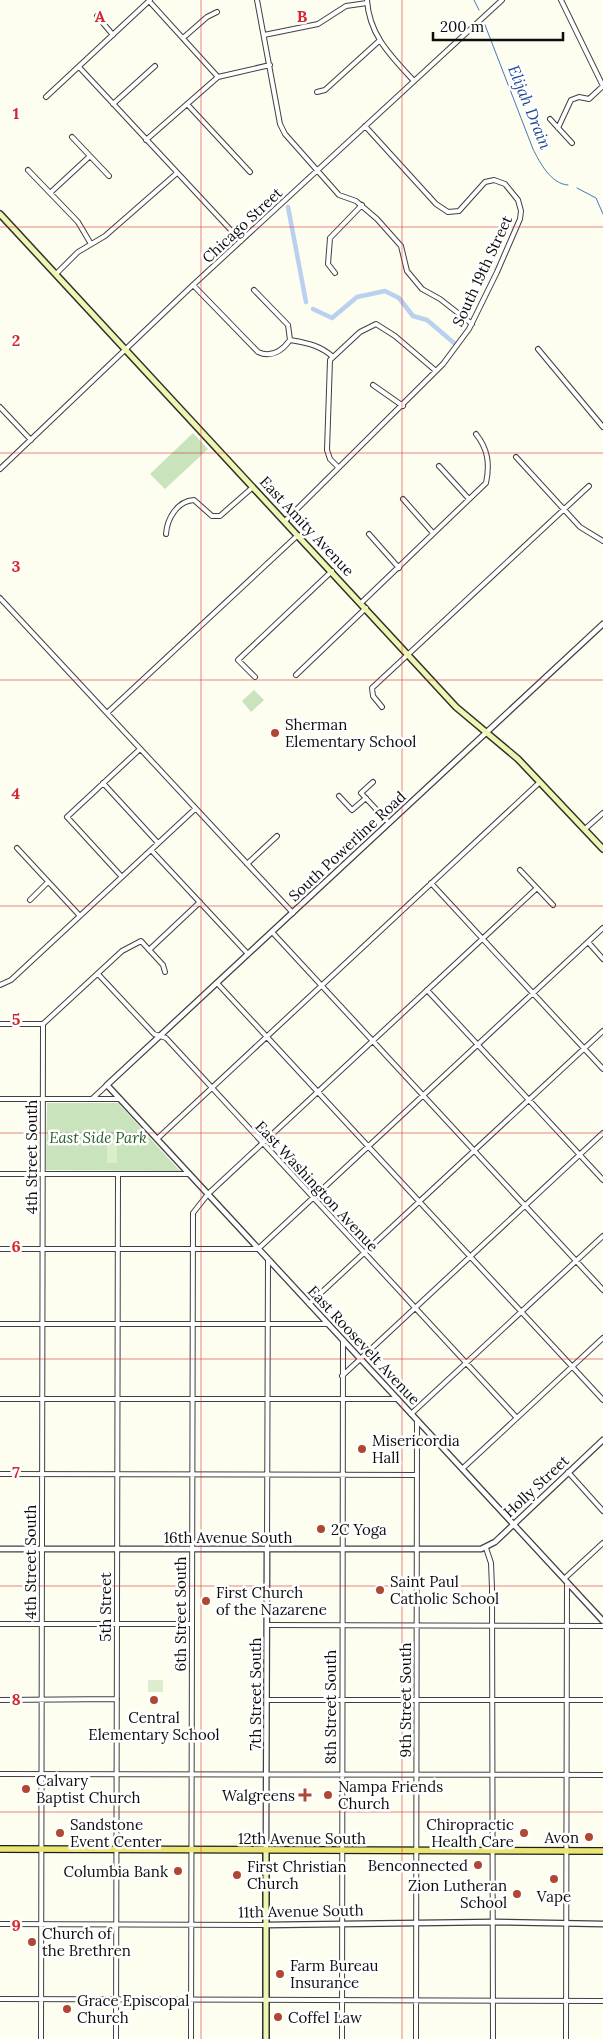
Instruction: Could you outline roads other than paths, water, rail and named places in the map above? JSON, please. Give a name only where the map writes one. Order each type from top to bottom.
[{"type":"main road","name":"East Amity Avenue","points":[[0,214],[456,706],[486,733],[508,749],[603,848]]},
{"type":"main road","name":"12th Avenue South","points":[[0,1849],[603,1850]]},
{"type":"main road","name":"7th Street South","points":[[266,1850],[266,2039]]},
{"type":"street","points":[[257,0],[280,124],[286,134],[339,194],[362,205],[401,246],[406,271],[422,289],[472,324]]},
{"type":"street","name":"Chicago Street","points":[[0,469],[127,350],[193,285],[502,0]]},
{"type":"street","points":[[558,128],[571,100],[579,97],[589,99],[603,86],[561,0]]},
{"type":"street","points":[[46,97],[149,1],[218,77]]},
{"type":"street","points":[[264,35],[318,24],[346,6],[367,1],[372,26],[379,41],[414,81]]},
{"type":"street","points":[[183,38],[207,17],[217,12]]},
{"type":"street","points":[[96,16],[113,35]]},
{"type":"street","points":[[317,92],[325,90],[379,41]]},
{"type":"street","points":[[146,140],[218,77],[270,65]]},
{"type":"street","points":[[113,104],[155,66]]},
{"type":"street","points":[[79,67],[241,241]]},
{"type":"street","points":[[187,104],[250,172]]},
{"type":"street","points":[[550,119],[572,143]]},
{"type":"street","name":"South 19th Street","points":[[285,521],[310,498],[338,467],[403,406],[457,347],[472,324],[520,219],[518,200],[505,184],[494,180],[485,182],[459,211],[448,212],[436,204],[365,126]]},
{"type":"street","points":[[72,137],[109,176]]},
{"type":"street","points":[[50,193],[90,156]]},
{"type":"street","points":[[28,170],[78,222],[91,244]]},
{"type":"street","points":[[56,274],[78,252],[105,236],[177,173]]},
{"type":"street","points":[[335,273],[328,264],[330,238],[362,205]]},
{"type":"street","points":[[193,285],[263,355],[278,352],[290,340]]},
{"type":"street","points":[[254,290],[288,325],[290,340]]},
{"type":"street","points":[[338,467],[330,459],[327,450],[330,360],[333,357],[360,332],[376,324],[395,336],[436,371]]},
{"type":"street","points":[[290,340],[323,348],[333,357]]},
{"type":"street","points":[[538,350],[603,427]]},
{"type":"street","points":[[373,385],[403,406]]},
{"type":"street","points":[[0,407],[31,440]]},
{"type":"street","points":[[361,603],[486,483],[489,470],[488,456],[476,434]]},
{"type":"street","points":[[516,457],[580,527],[603,541]]},
{"type":"street","points":[[439,466],[469,499]]},
{"type":"street","points":[[166,534],[169,518],[188,501],[194,500],[212,516],[220,516],[253,486]]},
{"type":"street","points":[[382,706],[373,696],[372,688],[589,486]]},
{"type":"street","points":[[403,499],[433,533]]},
{"type":"street","points":[[369,534],[399,568]]},
{"type":"street","points":[[107,713],[298,535]]},
{"type":"street","points":[[255,678],[238,660],[332,572]]},
{"type":"street","points":[[0,598],[293,913]]},
{"type":"street","points":[[296,675],[366,608]]},
{"type":"street","name":"South Powerline Road","points":[[107,1085],[603,624]]},
{"type":"street","points":[[122,877],[67,817],[140,749]]},
{"type":"street","points":[[373,782],[361,793],[389,823]]},
{"type":"street","points":[[157,1139],[540,782]]},
{"type":"street","points":[[103,783],[158,843]]},
{"type":"street","points":[[339,796],[352,810],[366,798]]},
{"type":"street","points":[[0,985],[11,980],[195,809]]},
{"type":"street","points":[[585,829],[603,813]]},
{"type":"street","points":[[247,864],[277,836]]},
{"type":"street","points":[[16,848],[80,916]]},
{"type":"street","points":[[151,850],[248,954]]},
{"type":"street","points":[[520,870],[553,905]]},
{"type":"street","points":[[30,900],[48,882]]},
{"type":"street","points":[[431,883],[603,1069]]},
{"type":"street","name":"6th Street South","points":[[191,2039],[193,1213],[208,1194],[537,888]]},
{"type":"street","points":[[149,950],[200,902]]},
{"type":"street","points":[[0,1249],[258,1249],[603,928]]},
{"type":"street","points":[[272,932],[603,1290]]},
{"type":"street","points":[[0,1024],[43,1024],[122,951],[141,941],[163,965],[165,972]]},
{"type":"street","points":[[588,942],[603,959]]},
{"type":"street","name":"East Washington Avenue","points":[[98,974],[154,1034],[166,1038],[517,1418]]},
{"type":"street","points":[[217,983],[603,1400]]},
{"type":"street","points":[[427,990],[603,1180]]},
{"type":"street","name":"4th Street South","points":[[41,2039],[43,1024]]},
{"type":"street","points":[[309,1304],[603,1031]]},
{"type":"street","points":[[92,1099],[107,1085]]},
{"type":"street","name":"East Roosevelt Avenue","points":[[107,1085],[603,1621]]},
{"type":"street","points":[[0,1099],[120,1099]]},
{"type":"street","points":[[342,1376],[603,1133]]},
{"type":"street","points":[[0,1174],[189,1174]]},
{"type":"street","name":"5th Street","points":[[116,2039],[118,1174]]},
{"type":"street","points":[[411,1414],[603,1236]]},
{"type":"street","name":"7th Street South","points":[[266,1850],[268,1775],[268,1259]]},
{"type":"street","points":[[0,1324],[328,1324]]},
{"type":"street","points":[[462,1469],[603,1338]]},
{"type":"street","name":"8th Street South","points":[[342,2039],[343,1340]]},
{"type":"street","points":[[0,1399],[398,1400]]},
{"type":"street","name":"9th Street South","points":[[416,2039],[417,1420]]},
{"type":"street","name":"Holly Street","points":[[486,1548],[603,1440]]},
{"type":"street","points":[[568,1472],[603,1511]]},
{"type":"street","points":[[0,1474],[417,1475]]},
{"type":"street","points":[[566,2039],[566,1580],[603,1543]]},
{"type":"street","points":[[486,1548],[492,1564],[491,1850],[494,1922],[493,2039]]},
{"type":"street","name":"16th Avenue South","points":[[0,1549],[468,1550],[486,1548]]},
{"type":"street","points":[[0,1624],[192,1624]]},
{"type":"street","points":[[268,1625],[603,1626]]},
{"type":"street","points":[[0,1700],[116,1699]]},
{"type":"street","points":[[268,1700],[603,1700]]},
{"type":"street","points":[[0,1774],[603,1775]]},
{"type":"street","name":"11th Avenue South","points":[[0,1924],[266,1925],[415,1922],[603,1924]]},
{"type":"street","points":[[0,1999],[603,2001]]},
{"type":"waterway","name":"Elijah Drain","points":[[474,0],[479,10]]},
{"type":"waterway","name":"Elijah Drain","points":[[485,25],[536,155],[551,177],[562,184],[568,185]]},
{"type":"waterway","name":"Elijah Drain","points":[[577,188],[596,198],[603,214]]},
{"type":"waterway","points":[[288,207],[306,302]]},
{"type":"waterway","points":[[313,309],[332,318],[357,297],[385,291],[399,298],[413,316],[427,320],[454,343]]},
{"type":"place","name":"Sherman Elementary School","points":[[275,733]]},
{"type":"place","name":"Misericordia Hall","points":[[362,1449]]},
{"type":"place","name":"2C Yoga","points":[[321,1529]]},
{"type":"place","name":"Saint Paul Catholic School","points":[[380,1590]]},
{"type":"place","name":"First Church of the Nazarene","points":[[206,1601]]},
{"type":"place","name":"Central Elementary School","points":[[154,1700]]},
{"type":"place","name":"Calvary Baptist Church","points":[[26,1789]]},
{"type":"place","name":"Walgreens","points":[[305,1795]]},
{"type":"place","name":"Nampa Friends Church","points":[[328,1795]]},
{"type":"place","name":"Sandstone Event Center","points":[[60,1833]]},
{"type":"place","name":"Chiropractic Health Care","points":[[524,1833]]},
{"type":"place","name":"Avon","points":[[589,1837]]},
{"type":"place","name":"Benconnected","points":[[478,1865]]},
{"type":"place","name":"Columbia Bank","points":[[178,1871]]},
{"type":"place","name":"First Christian Church","points":[[237,1875]]},
{"type":"place","name":"Vape","points":[[554,1879]]},
{"type":"place","name":"Zion Lutheran School","points":[[517,1894]]},
{"type":"place","name":"Church of the Brethren","points":[[32,1942]]},
{"type":"place","name":"Farm Bureau Insurance","points":[[280,1974]]},
{"type":"place","name":"Grace Episcopal Church","points":[[67,2009]]},
{"type":"place","name":"Coffel Law","points":[[278,2017]]},
{"type":"park label","name":"East Side Park","points":[[98,1137]]}]
